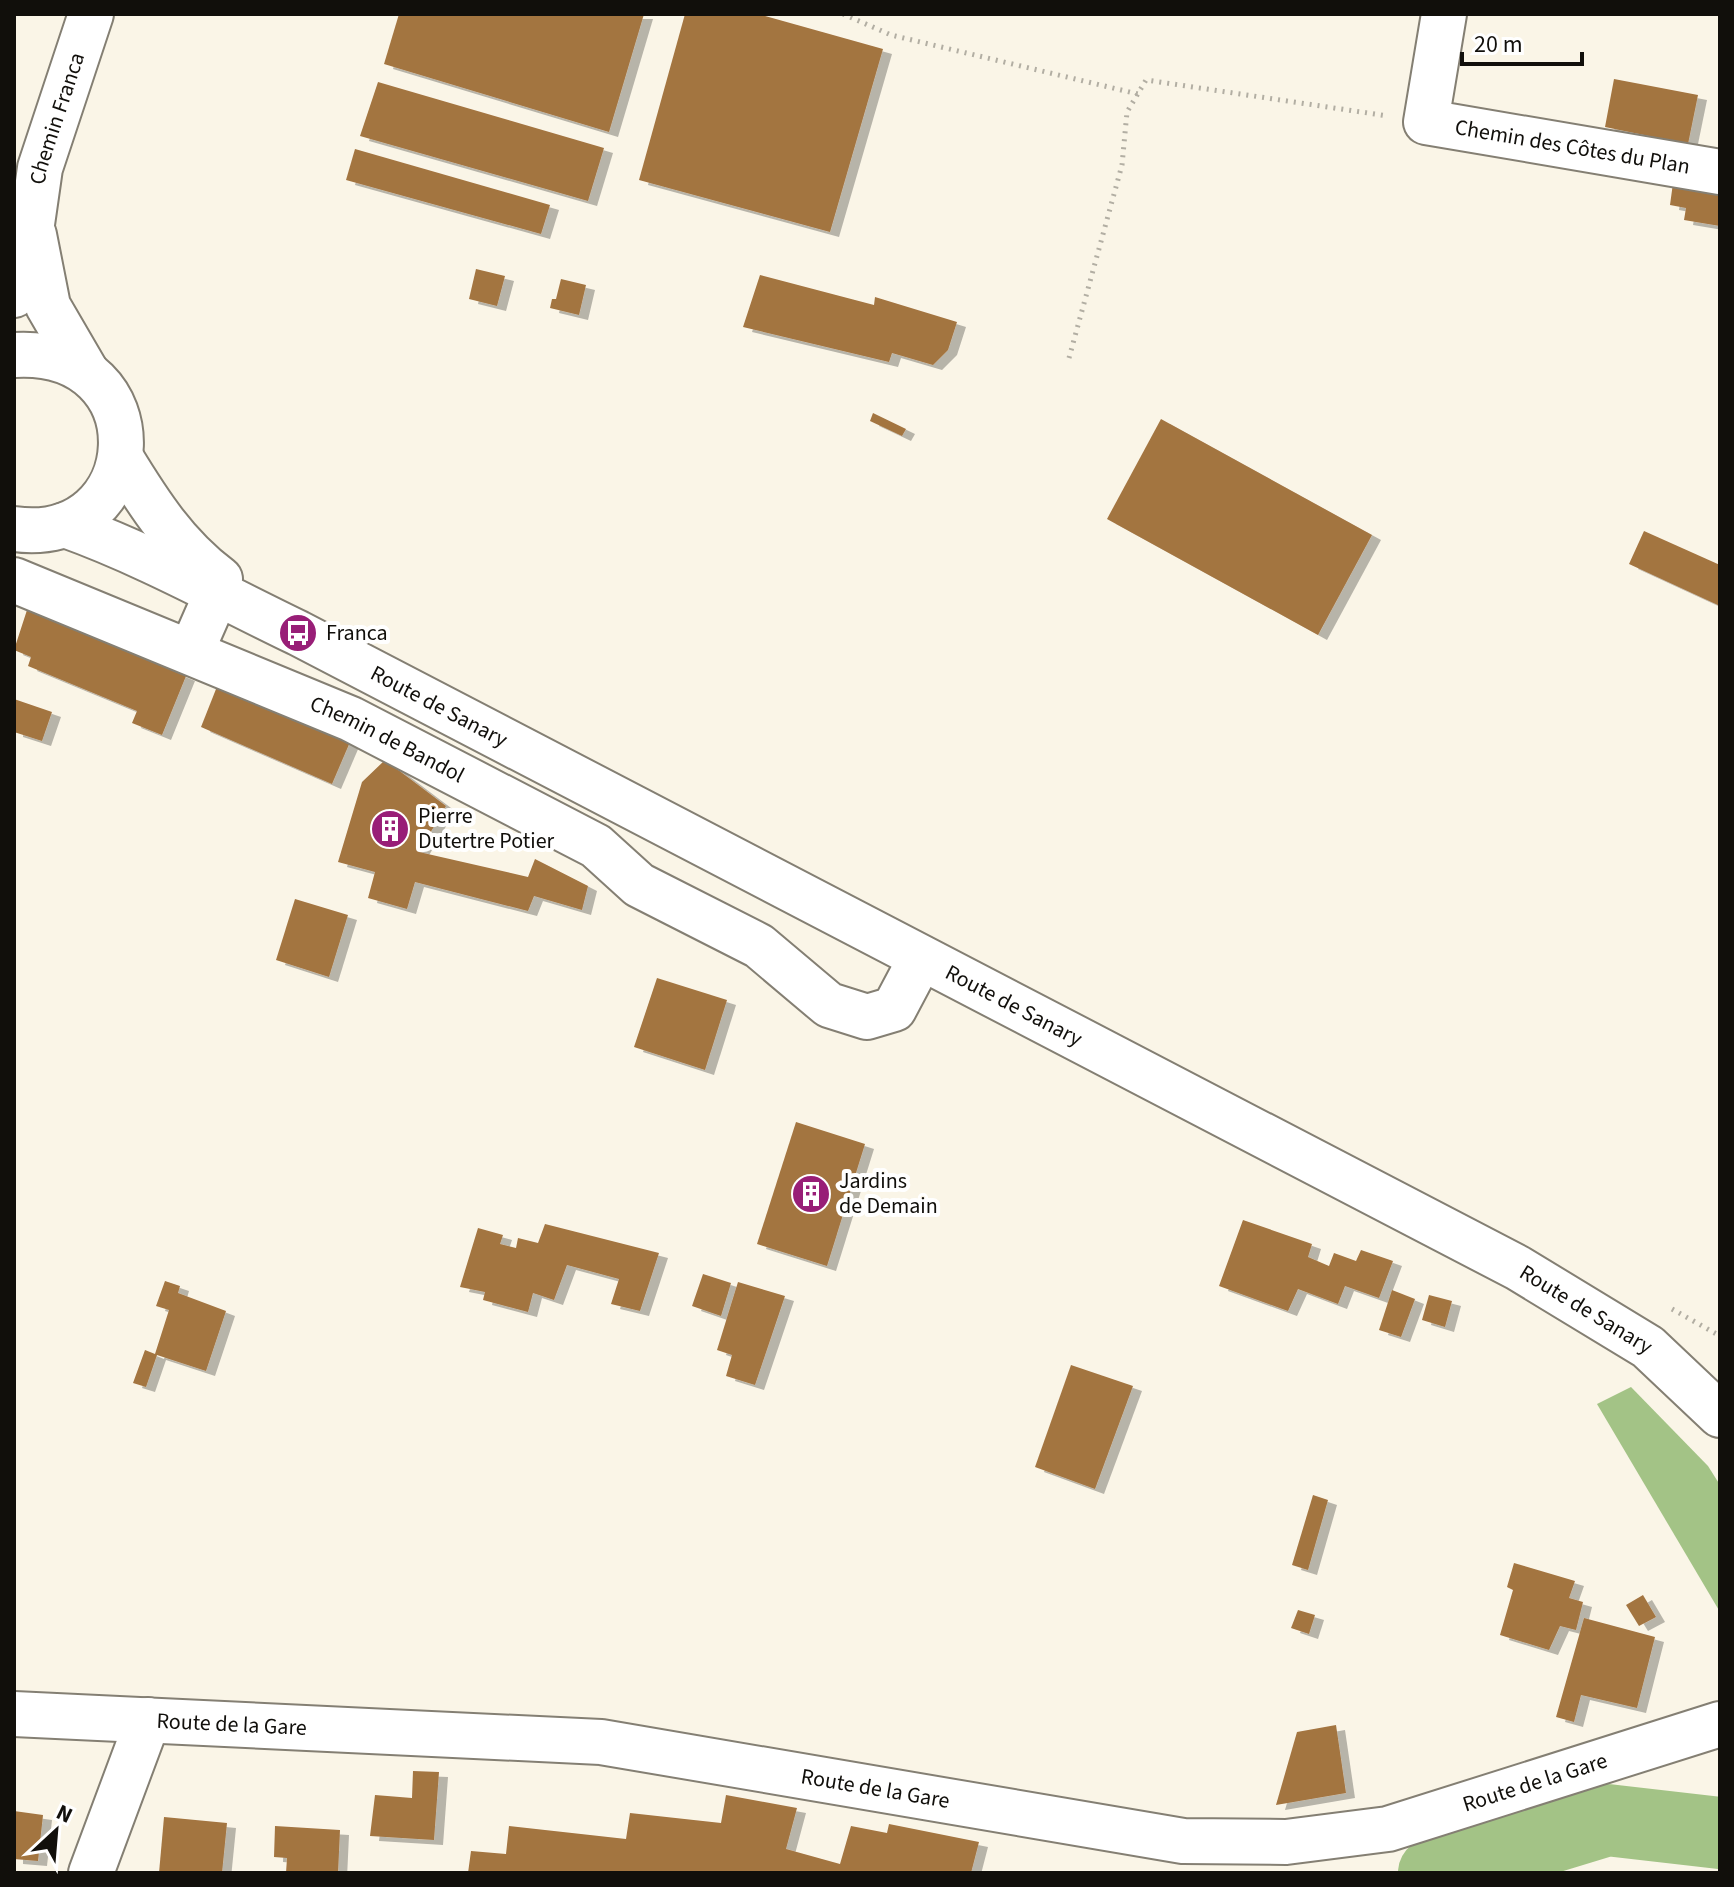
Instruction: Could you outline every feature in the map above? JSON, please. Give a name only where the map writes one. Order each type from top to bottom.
[{"type":"street","name":"Chemin Franca","points":[[14,295],[32,224],[40,168],[91,14]]},
{"type":"street","points":[[1426,122],[1444,14]]},
{"type":"street","name":"Chemin des Côtes du Plan","points":[[1426,122],[1720,172]]},
{"type":"street","name":"Chemin Franca","points":[[32,224],[48,306],[87,373]]},
{"type":"street","name":"Route de Sanary","points":[[14,355],[40,353],[69,361],[87,373],[112,401],[121,429],[121,458],[111,487],[92,509],[65,525],[36,532],[14,529]]},
{"type":"street","name":"Route de Sanary","points":[[121,458],[152,509],[177,541],[212,573],[285,627]]},
{"type":"street","name":"Route de Sanary","points":[[65,525],[128,548],[216,595],[285,627],[1586,1307],[1648,1347],[1720,1415]]},
{"type":"street","name":"Chemin de Bandol","points":[[14,580],[351,719],[596,846],[639,885],[759,946],[829,1005],[867,1017],[894,1009],[921,958]]},
{"type":"street","points":[[191,652],[216,595]]},
{"type":"street","name":"Route de la Gare","points":[[14,1714],[601,1742],[1183,1841],[1286,1842],[1388,1829],[1720,1724]]},
{"type":"street","points":[[91,1873],[148,1720]]},
{"type":"path","points":[[843,14],[891,35],[1138,94]]},
{"type":"path","points":[[1069,358],[1122,165],[1127,112],[1146,80],[1426,122]]},
{"type":"shaded area","points":[[1631,1387],[1708,1466],[1720,1485],[1720,1612],[1597,1404]]},
{"type":"building","points":[[399,14],[644,14],[609,132],[384,64]]},
{"type":"building","points":[[685,14],[758,14],[883,49],[830,232],[639,180]]},
{"type":"building","points":[[1614,79],[1698,95],[1688,144],[1605,127]]},
{"type":"building","points":[[378,82],[604,148],[588,201],[360,136]]},
{"type":"building","points":[[355,149],[550,205],[541,234],[346,180]]},
{"type":"building","points":[[1673,183],[1720,192],[1720,226],[1684,220],[1686,208],[1670,205]]},
{"type":"building","points":[[476,269],[505,276],[497,306],[469,299]]},
{"type":"building","points":[[760,275],[874,305],[875,297],[957,322],[948,350],[933,365],[892,353],[889,362],[743,327]]},
{"type":"building","points":[[561,279],[586,285],[579,315],[550,308],[552,299],[556,299]]},
{"type":"building","points":[[873,413],[906,429],[902,436],[870,421]]},
{"type":"building","points":[[1161,419],[1372,535],[1318,635],[1107,519]]},
{"type":"building","points":[[1644,531],[1720,565],[1720,606],[1629,564]]},
{"type":"building","points":[[27,610],[186,676],[162,735],[132,723],[137,711],[28,666],[31,657],[14,650]]},
{"type":"building","points":[[220,679],[353,735],[332,784],[201,727]]},
{"type":"building","points":[[14,699],[52,712],[42,741],[14,732]]},
{"type":"building","name":"Pierre Dutertre Potier","points":[[385,760],[446,806],[419,852],[528,877],[535,859],[588,886],[582,910],[534,896],[528,911],[415,882],[407,909],[368,898],[375,872],[338,862],[362,782]]},
{"type":"building","points":[[295,899],[348,915],[329,977],[276,960]]},
{"type":"building","points":[[657,978],[727,1000],[705,1070],[634,1047]]},
{"type":"building","name":"Jardins de Demain","points":[[796,1122],[865,1144],[827,1266],[757,1244]]},
{"type":"building","points":[[1243,1220],[1312,1244],[1308,1257],[1329,1266],[1334,1253],[1356,1261],[1361,1250],[1393,1261],[1379,1298],[1345,1286],[1338,1304],[1298,1289],[1288,1311],[1219,1286]]},
{"type":"building","points":[[545,1224],[659,1253],[640,1311],[611,1304],[619,1279],[567,1265],[554,1300],[533,1293],[528,1312],[483,1300],[485,1292],[460,1287],[478,1228],[503,1235],[500,1244],[516,1248],[518,1238],[538,1243]]},
{"type":"building","points":[[703,1274],[731,1283],[721,1316],[692,1306]]},
{"type":"building","points":[[165,1281],[180,1286],[178,1293],[226,1311],[206,1371],[157,1355],[146,1387],[133,1383],[145,1350],[155,1354],[169,1310],[156,1306]]},
{"type":"building","points":[[738,1282],[785,1296],[755,1385],[726,1376],[732,1355],[717,1350]]},
{"type":"building","points":[[1392,1290],[1415,1299],[1401,1337],[1379,1330]]},
{"type":"building","points":[[1429,1295],[1452,1301],[1445,1327],[1422,1320]]},
{"type":"building","points":[[1071,1365],[1133,1386],[1095,1489],[1035,1467]]},
{"type":"building","points":[[1313,1495],[1328,1500],[1308,1570],[1292,1565]]},
{"type":"building","points":[[1514,1563],[1575,1581],[1569,1598],[1583,1602],[1576,1630],[1560,1626],[1549,1650],[1500,1635],[1513,1590],[1507,1587]]},
{"type":"building","points":[[1643,1595],[1656,1617],[1639,1626],[1626,1605]]},
{"type":"building","points":[[1298,1610],[1315,1615],[1309,1634],[1291,1628]]},
{"type":"building","points":[[1584,1618],[1655,1637],[1637,1708],[1581,1695],[1574,1722],[1556,1717]]},
{"type":"building","points":[[1336,1725],[1346,1793],[1276,1805],[1297,1732]]},
{"type":"building","points":[[413,1771],[439,1772],[434,1840],[370,1836],[375,1795],[412,1798]]},
{"type":"building","points":[[726,1795],[797,1808],[786,1849],[840,1864],[851,1826],[887,1833],[889,1824],[979,1842],[971,1873],[468,1873],[471,1851],[506,1854],[509,1826],[626,1839],[630,1813],[721,1823]]},
{"type":"building","points":[[14,1811],[43,1815],[38,1861],[14,1859]]},
{"type":"building","points":[[164,1817],[227,1823],[222,1873],[159,1873]]},
{"type":"building","points":[[275,1826],[340,1830],[338,1873],[286,1873],[287,1858],[274,1857]]},
{"type":"waterway","points":[[1434,1873],[1607,1820],[1720,1833]]},
{"type":"place","name":"Franca","points":[[298,633]]},
{"type":"place","name":"Pierre Dutertre Potier","points":[[390,829]]},
{"type":"place","name":"Jardins de Demain","points":[[811,1194]]}]
